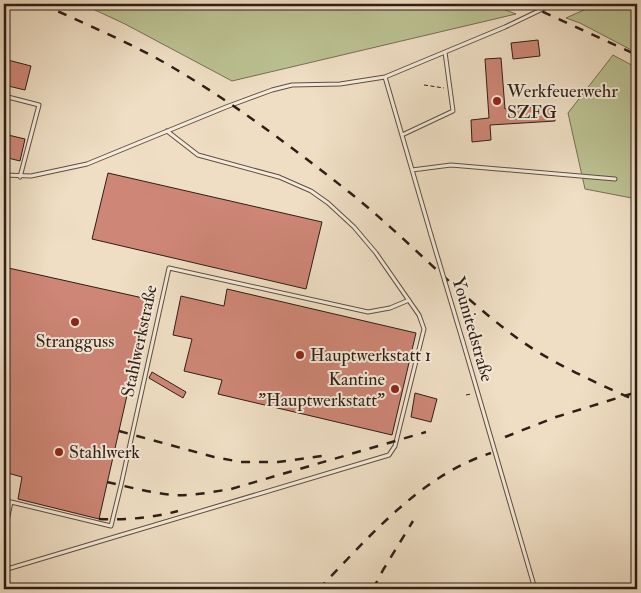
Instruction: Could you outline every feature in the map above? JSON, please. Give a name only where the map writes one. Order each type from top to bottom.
[{"type":"lane","points":[[4,175],[20,177],[39,175],[87,164],[226,106],[272,90],[292,85],[340,84],[385,76],[505,27],[553,4]]},
{"type":"lane","points":[[402,135],[453,111],[445,52]]},
{"type":"lane","name":"Younitedstraße","points":[[385,76],[535,589]]},
{"type":"lane","points":[[4,96],[39,106],[20,177]]},
{"type":"lane","points":[[4,570],[389,455],[395,446],[424,329],[419,315],[376,253],[354,227],[328,203],[311,192],[279,177],[198,155],[166,131]]},
{"type":"lane","points":[[412,170],[451,165],[615,179]]},
{"type":"lane","name":"Stahlwerkstraße","points":[[4,535],[11,502],[110,526],[121,485],[169,268],[368,312],[390,308],[409,300]]},
{"type":"path","points":[[424,85],[450,89]]},
{"type":"path","points":[[466,395],[471,394]]},
{"type":"green space","points":[[82,4],[490,4],[516,14],[232,81],[125,24]]},
{"type":"green space","points":[[597,4],[626,4],[637,13],[637,53],[580,23],[566,18]]},
{"type":"green space","points":[[613,55],[637,68],[637,199],[585,189],[568,113]]},
{"type":"building","points":[[538,40],[540,56],[513,59],[511,43]]},
{"type":"building","points":[[501,58],[505,109],[554,106],[555,121],[490,125],[491,140],[472,142],[471,120],[489,118],[485,59]]},
{"type":"building","points":[[4,59],[31,66],[25,90],[4,85]]},
{"type":"building","points":[[4,134],[25,139],[20,161],[4,157]]},
{"type":"building","points":[[108,173],[322,222],[306,289],[92,239]]},
{"type":"building","points":[[4,267],[152,300],[133,369],[99,519],[18,499],[22,477],[4,472]]},
{"type":"building","name":"Hauptwerkstatt 1","points":[[227,289],[416,333],[392,435],[218,394],[222,380],[184,371],[192,339],[173,335],[181,296],[224,306]]},
{"type":"building","points":[[152,372],[186,392],[183,398],[149,378]]},
{"type":"building","points":[[415,393],[437,399],[431,422],[411,417]]},
{"type":"railway","points":[[42,4],[144,52],[222,98],[349,192],[474,303],[517,338],[560,365],[637,401]]},
{"type":"railway","points":[[526,4],[637,55]]},
{"type":"railway","points":[[505,437],[556,417],[637,392]]},
{"type":"railway","points":[[119,431],[214,457],[241,462],[278,462],[322,456]]},
{"type":"railway","points":[[107,482],[173,495],[231,489],[426,432]]},
{"type":"railway","points":[[319,589],[376,529],[419,492],[441,476],[491,453]]},
{"type":"railway","points":[[99,519],[139,518],[178,511]]},
{"type":"railway","points":[[373,589],[413,521]]},
{"type":"place","name":"Werkfeuerwehr SZFG","points":[[497,101]]},
{"type":"place","name":"Strangguss","points":[[75,322]]},
{"type":"place","name":"Hauptwerkstatt 1","points":[[300,355]]},
{"type":"place","name":"Kantine \"Hauptwerkstatt\"","points":[[395,389]]},
{"type":"place","name":"Stahlwerk","points":[[59,452]]}]
